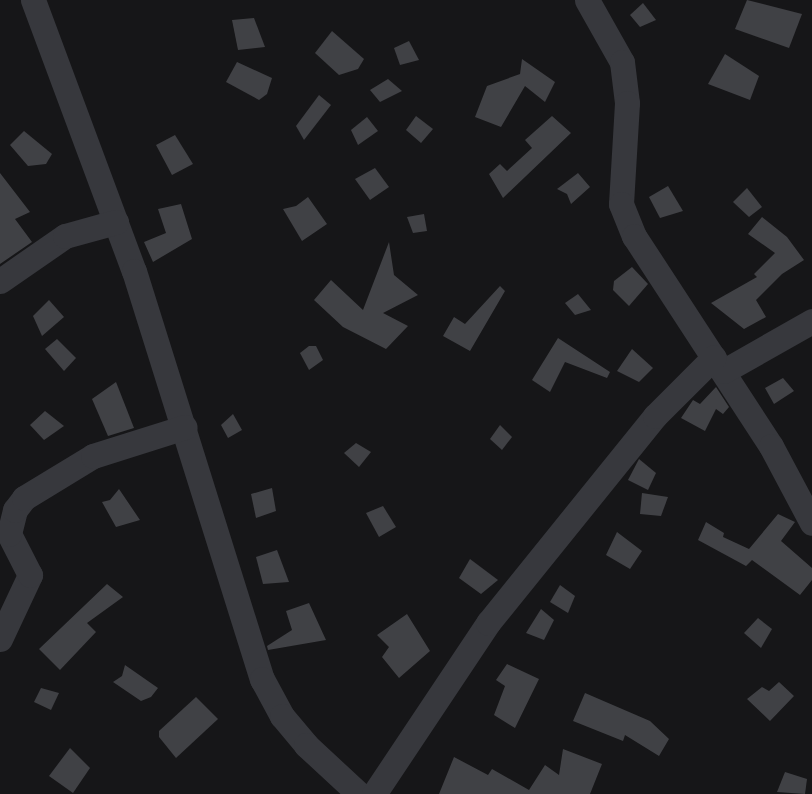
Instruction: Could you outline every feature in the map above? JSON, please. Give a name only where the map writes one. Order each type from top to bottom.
[{"type":"street","points":[[34,0],[116,222],[185,427],[229,582],[262,679],[282,716],[306,745],[360,794]]},
{"type":"street","points":[[587,0],[622,62],[627,104],[621,204],[634,236],[771,446],[812,523]]},
{"type":"street","points":[[0,280],[65,236],[116,222]]},
{"type":"street","points":[[374,794],[488,623],[655,416],[719,364],[812,321]]},
{"type":"street","points":[[0,639],[30,575],[9,534],[15,510],[24,498],[93,456],[185,427]]},
{"type":"building","points":[[747,0],[802,14],[789,48],[735,29]]},
{"type":"building","points":[[643,3],[656,20],[640,27],[630,15]]},
{"type":"building","points":[[254,18],[265,47],[238,50],[232,20]]},
{"type":"building","points":[[332,31],[364,59],[358,69],[339,75],[315,53]]},
{"type":"building","points":[[409,41],[419,60],[400,65],[394,48]]},
{"type":"building","points":[[725,54],[759,76],[750,100],[708,84]]},
{"type":"building","points":[[522,59],[555,82],[545,102],[525,86],[501,127],[475,117],[487,86],[520,74]]},
{"type":"building","points":[[237,62],[272,78],[267,94],[259,100],[226,82]]},
{"type":"building","points":[[388,79],[402,91],[380,102],[370,90]]},
{"type":"building","points":[[319,95],[331,105],[304,140],[296,126]]},
{"type":"building","points":[[416,116],[433,129],[421,143],[406,130]]},
{"type":"building","points":[[552,116],[571,133],[503,198],[489,174],[500,164],[507,171],[532,148],[525,140]]},
{"type":"building","points":[[367,117],[378,131],[358,145],[351,130]]},
{"type":"building","points":[[24,131],[52,154],[46,164],[28,166],[10,145]]},
{"type":"building","points":[[175,135],[193,164],[172,175],[156,145]]},
{"type":"building","points":[[375,168],[389,187],[370,200],[355,179]]},
{"type":"building","points":[[0,173],[30,212],[15,219],[32,242],[0,264]]},
{"type":"building","points":[[578,173],[590,187],[571,204],[567,194],[557,189]]},
{"type":"building","points":[[668,186],[683,211],[660,218],[649,197]]},
{"type":"building","points":[[747,188],[762,207],[749,217],[733,202]]},
{"type":"building","points":[[308,197],[327,224],[302,241],[283,209],[296,206]]},
{"type":"building","points":[[181,204],[192,239],[153,262],[144,242],[166,233],[158,209]]},
{"type":"building","points":[[424,214],[427,231],[413,233],[407,217]]},
{"type":"building","points":[[762,217],[787,237],[804,260],[782,274],[756,300],[766,317],[744,329],[711,303],[757,277],[754,274],[775,253],[748,234]]},
{"type":"building","points":[[389,242],[394,275],[418,295],[383,313],[408,326],[386,349],[343,327],[314,300],[331,280],[363,310]]},
{"type":"building","points":[[632,267],[648,284],[629,306],[613,290],[614,281]]},
{"type":"building","points":[[500,286],[505,291],[470,351],[443,336],[454,317],[465,324]]},
{"type":"building","points":[[578,294],[591,310],[575,315],[565,303]]},
{"type":"building","points":[[49,300],[64,317],[42,336],[33,316]]},
{"type":"building","points":[[558,338],[610,372],[607,378],[565,362],[550,392],[532,380]]},
{"type":"building","points":[[57,339],[76,358],[64,371],[45,349]]},
{"type":"building","points":[[309,346],[316,346],[323,360],[309,370],[300,353]]},
{"type":"building","points":[[632,349],[653,368],[639,382],[617,371]]},
{"type":"building","points":[[783,378],[794,391],[774,404],[765,388]]},
{"type":"building","points":[[116,382],[134,428],[108,436],[92,399]]},
{"type":"building","points":[[716,387],[729,407],[723,414],[716,409],[705,431],[681,418],[693,400],[700,404]]},
{"type":"building","points":[[45,411],[64,426],[44,440],[30,425]]},
{"type":"building","points":[[233,414],[242,430],[228,438],[221,425]]},
{"type":"building","points":[[500,425],[512,437],[502,450],[490,439]]},
{"type":"building","points":[[356,443],[371,452],[359,467],[344,453]]},
{"type":"building","points":[[639,459],[656,473],[648,490],[628,480]]},
{"type":"building","points":[[272,488],[276,511],[256,518],[251,494]]},
{"type":"building","points":[[119,489],[140,520],[116,527],[102,502],[110,500]]},
{"type":"building","points":[[642,493],[668,497],[661,516],[640,514]]},
{"type":"building","points":[[383,506],[396,527],[379,537],[366,513]]},
{"type":"building","points":[[778,514],[795,522],[781,541],[812,568],[812,580],[800,595],[752,560],[746,566],[698,540],[706,522],[724,533],[723,537],[749,549]]},
{"type":"building","points":[[617,532],[642,551],[630,569],[606,555]]},
{"type":"building","points":[[277,550],[289,582],[263,584],[256,557]]},
{"type":"building","points":[[470,559],[498,580],[481,594],[459,578]]},
{"type":"building","points":[[107,584],[123,597],[87,623],[96,632],[60,670],[39,649]]},
{"type":"building","points":[[560,585],[575,596],[568,613],[550,602]]},
{"type":"building","points":[[309,603],[326,640],[268,650],[267,646],[292,630],[286,611]]},
{"type":"building","points":[[541,609],[554,620],[544,640],[526,633]]},
{"type":"building","points":[[407,614],[430,651],[399,678],[382,657],[389,647],[377,635]]},
{"type":"building","points":[[758,618],[772,629],[761,648],[744,633]]},
{"type":"building","points":[[507,664],[539,679],[515,728],[494,715],[505,686],[496,680]]},
{"type":"building","points":[[125,665],[158,688],[151,697],[141,701],[113,682],[122,676]]},
{"type":"building","points":[[779,682],[794,696],[770,721],[747,699],[762,687],[769,691]]},
{"type":"building","points":[[41,688],[59,693],[51,710],[34,702]]},
{"type":"building","points":[[585,693],[650,721],[669,739],[659,756],[625,735],[623,741],[573,721]]},
{"type":"building","points":[[196,697],[218,719],[176,758],[159,737],[159,731]]},
{"type":"building","points":[[70,748],[90,768],[73,793],[49,776]]},
{"type":"building","points":[[563,749],[602,764],[590,794],[439,794],[454,757],[488,775],[492,769],[529,790],[545,765],[559,775]]},
{"type":"building","points":[[785,772],[807,779],[805,794],[777,792]]}]
